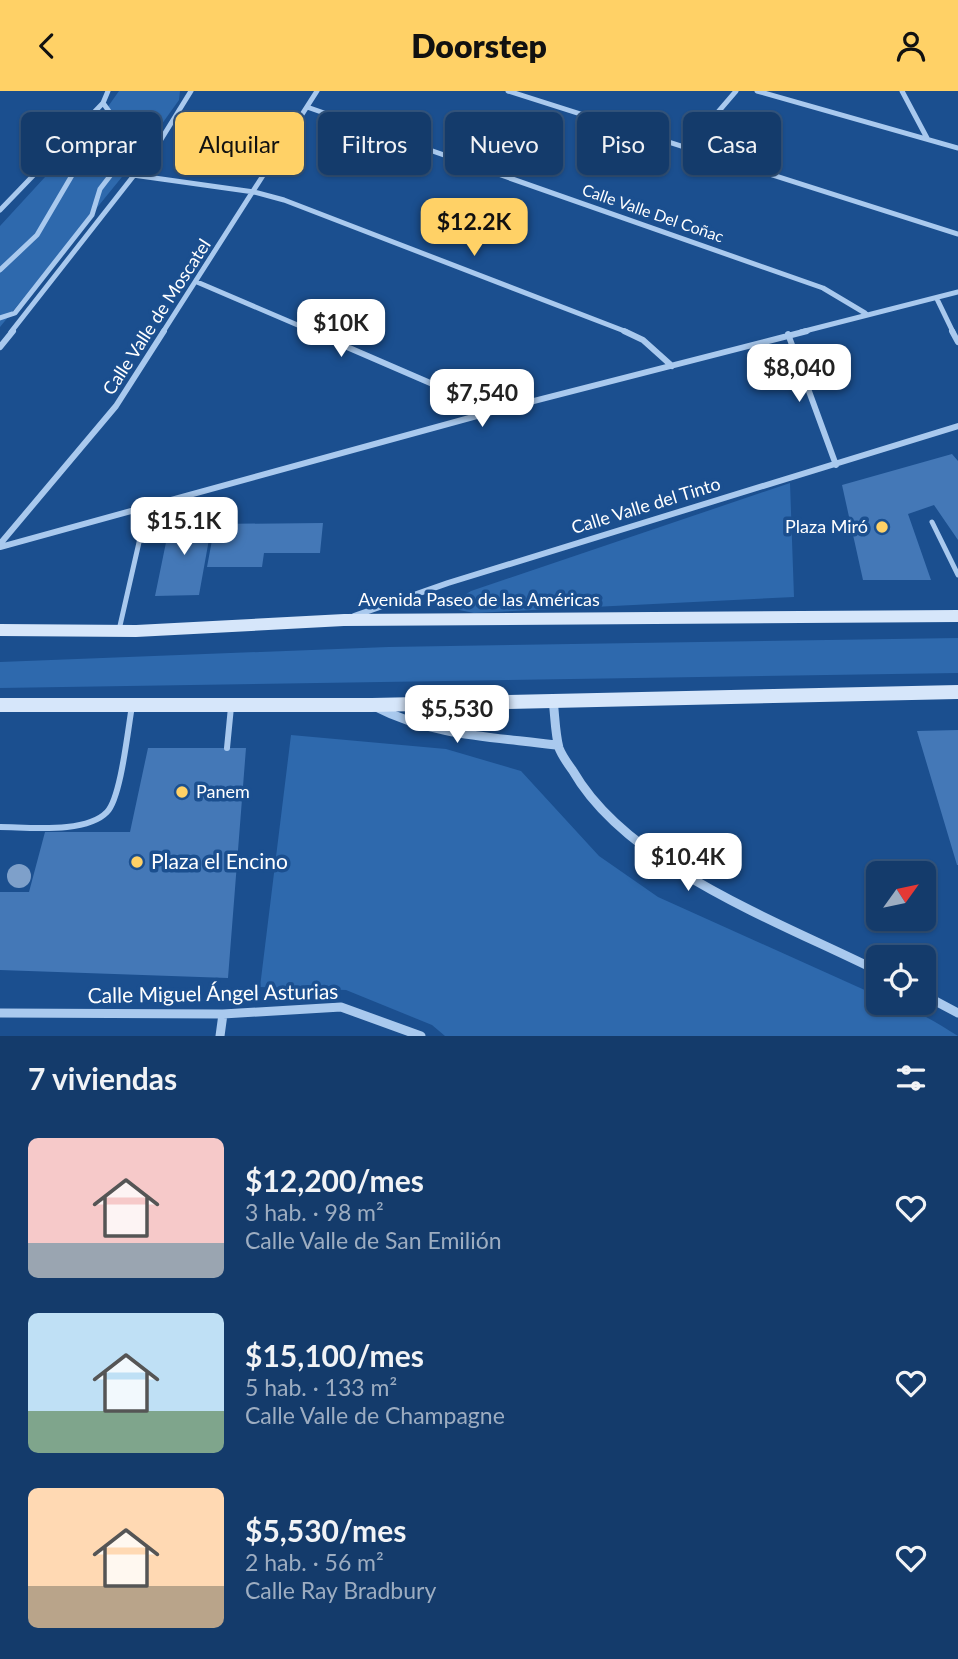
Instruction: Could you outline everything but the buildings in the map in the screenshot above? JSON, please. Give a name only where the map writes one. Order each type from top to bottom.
[{"type":"main road","name":"Avenida Paseo de las Américas","points":[[0,630],[119,631],[344,620],[958,616]]},
{"type":"main road","points":[[0,705],[372,705],[958,692]]},
{"type":"street","points":[[0,210],[103,103],[108,91]]},
{"type":"street","points":[[161,137],[191,91]]},
{"type":"street","name":"Calle Valle de Moscatel","points":[[0,546],[97,432],[197,282],[317,91]]},
{"type":"street","points":[[508,91],[683,145]]},
{"type":"street","points":[[718,112],[736,91]]},
{"type":"street","points":[[757,91],[958,148]]},
{"type":"street","points":[[902,91],[927,138]]},
{"type":"street","points":[[103,103],[112,112]]},
{"type":"street","name":"Calle Valle Del Coñac","points":[[307,107],[823,288],[865,313]]},
{"type":"street","points":[[0,270],[37,235],[72,175]]},
{"type":"street","points":[[0,318],[15,313],[92,215],[100,188],[110,175]]},
{"type":"street","points":[[0,347],[133,175],[254,192],[284,200],[612,325],[643,340],[672,366]]},
{"type":"street","points":[[775,175],[958,234]]},
{"type":"street","points":[[197,282],[495,411]]},
{"type":"street","points":[[0,546],[495,411],[865,313],[937,299],[958,292]]},
{"type":"street","points":[[937,299],[958,342]]},
{"type":"street","points":[[788,334],[836,464]]},
{"type":"street","name":"Calle Valle del Tinto","points":[[344,620],[448,583],[958,426]]},
{"type":"street","points":[[553,700],[551,721],[556,745],[587,795],[622,829],[671,867],[866,965]]},
{"type":"street","points":[[372,705],[391,717],[421,724],[556,745]]},
{"type":"street","points":[[936,1001],[958,1013]]},
{"type":"street","name":"Calle Miguel Ángel Asturias","points":[[0,1013],[223,1014],[341,1007],[421,1036]]},
{"type":"street","points":[[220,1036],[223,1014]]},
{"type":"lane","points":[[932,522],[958,575]]},
{"type":"lane","points":[[119,631],[140,538]]},
{"type":"lane","points":[[0,827],[85,825],[104,817],[109,811],[122,768],[132,703]]},
{"type":"lane","points":[[227,748],[232,704]]},
{"type":"shaded area","points":[[119,91],[180,91],[179,100],[161,125],[161,112],[104,112]]},
{"type":"shaded area","points":[[47,175],[124,175],[0,327],[0,226]]},
{"type":"shaded area","points":[[790,483],[794,597],[474,613],[459,610],[456,604],[457,600],[471,591]]},
{"type":"shaded area","points":[[958,638],[958,673],[0,688],[0,662],[388,647]]},
{"type":"shaded area","points":[[291,735],[446,749],[521,771],[599,856],[658,897],[866,991],[866,1015],[922,1015],[958,1036],[445,1036],[432,1025],[346,990],[260,987]]},
{"type":"place","name":"Plaza Miró","points":[[882,527]]},
{"type":"place","name":"Panem","points":[[182,792]]},
{"type":"place","name":"Plaza el Encino","points":[[137,862]]}]
